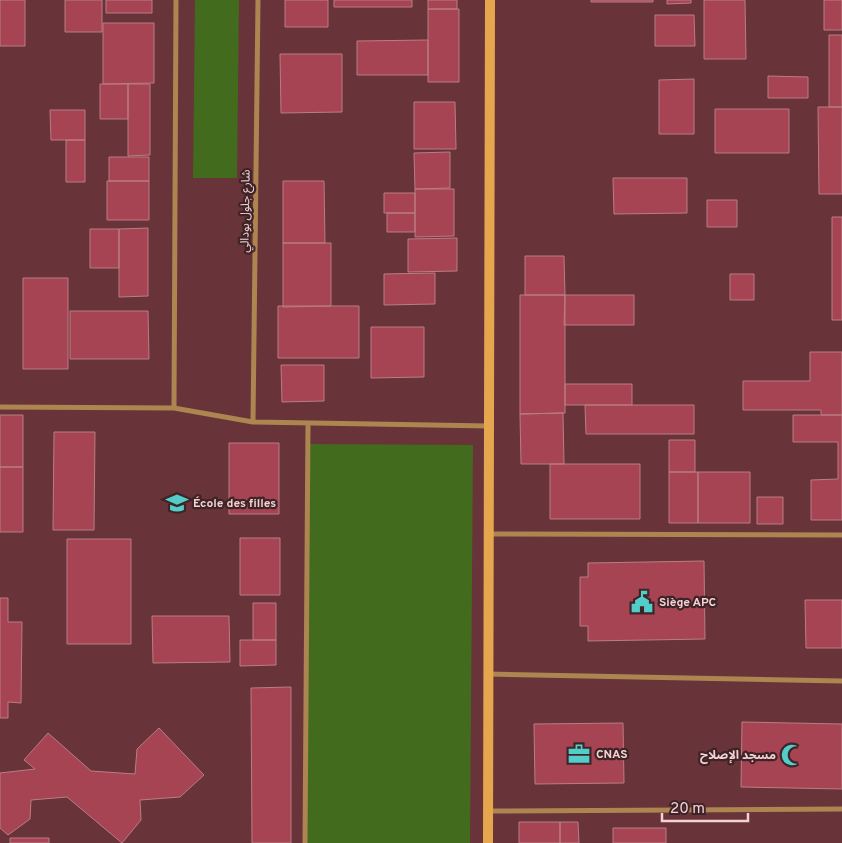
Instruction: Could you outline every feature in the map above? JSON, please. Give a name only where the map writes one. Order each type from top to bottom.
[{"type":"main road","points":[[488,843],[490,0]]},
{"type":"street","points":[[174,408],[176,0]]},
{"type":"street","name":"شارع جلول بودالي","points":[[253,422],[258,0]]},
{"type":"street","points":[[0,407],[174,408],[253,422],[489,426]]},
{"type":"street","points":[[305,843],[308,424]]},
{"type":"street","points":[[489,534],[842,535]]},
{"type":"street","points":[[488,674],[842,681]]},
{"type":"street","points":[[489,811],[842,809]]},
{"type":"green space","points":[[195,0],[239,0],[237,178],[193,178]]},
{"type":"green space","points":[[308,444],[473,445],[470,843],[305,843]]},
{"type":"building","points":[[0,0],[25,0],[25,46],[0,46]]},
{"type":"building","points":[[65,0],[102,0],[102,32],[65,32]]},
{"type":"building","points":[[106,0],[152,0],[152,13],[106,13]]},
{"type":"building","points":[[285,0],[328,0],[328,27],[285,27]]},
{"type":"building","points":[[334,0],[412,0],[412,7],[334,7]]},
{"type":"building","points":[[428,0],[457,0],[457,9],[428,9]]},
{"type":"building","points":[[591,0],[653,0],[653,2],[591,2]]},
{"type":"building","points":[[667,0],[691,0],[691,3],[667,4]]},
{"type":"building","points":[[704,0],[745,0],[746,59],[704,59]]},
{"type":"building","points":[[824,0],[842,0],[842,30],[824,30]]},
{"type":"building","points":[[428,9],[459,9],[459,82],[428,82]]},
{"type":"building","points":[[655,15],[694,15],[695,46],[655,46]]},
{"type":"building","points":[[103,23],[154,23],[154,83],[103,84]]},
{"type":"building","points":[[829,35],[842,35],[842,107],[829,107]]},
{"type":"building","points":[[428,40],[428,75],[357,75],[357,41]]},
{"type":"building","points":[[280,54],[342,54],[342,112],[281,113]]},
{"type":"building","points":[[768,76],[808,77],[808,98],[768,98]]},
{"type":"building","points":[[694,79],[694,134],[659,134],[659,80]]},
{"type":"building","points":[[100,84],[128,84],[128,119],[100,119]]},
{"type":"building","points":[[128,84],[150,84],[150,155],[128,156]]},
{"type":"building","points":[[414,102],[455,102],[456,149],[414,149]]},
{"type":"building","points":[[818,107],[842,107],[842,194],[819,194]]},
{"type":"building","points":[[715,109],[789,109],[789,153],[715,153]]},
{"type":"building","points":[[50,110],[85,110],[85,140],[51,140]]},
{"type":"building","points":[[66,140],[85,140],[85,182],[66,182]]},
{"type":"building","points":[[450,152],[450,188],[415,189],[414,153]]},
{"type":"building","points":[[109,157],[149,157],[149,181],[109,181]]},
{"type":"building","points":[[613,178],[687,178],[687,213],[614,214]]},
{"type":"building","points":[[107,181],[149,181],[149,220],[107,220]]},
{"type":"building","points":[[283,181],[324,181],[325,243],[283,243]]},
{"type":"building","points":[[415,189],[454,189],[454,236],[415,237]]},
{"type":"building","points":[[384,193],[415,193],[415,213],[384,213]]},
{"type":"building","points":[[707,200],[737,200],[737,227],[707,227]]},
{"type":"building","points":[[387,213],[415,213],[415,232],[387,232]]},
{"type":"building","points":[[832,217],[842,217],[842,320],[832,320]]},
{"type":"building","points":[[148,228],[148,296],[119,297],[119,229]]},
{"type":"building","points":[[90,229],[119,229],[119,268],[90,268]]},
{"type":"building","points":[[457,238],[457,271],[408,272],[408,239]]},
{"type":"building","points":[[283,243],[331,243],[331,306],[283,307]]},
{"type":"building","points":[[525,256],[564,256],[565,295],[525,295]]},
{"type":"building","points":[[435,273],[435,304],[384,305],[384,274]]},
{"type":"building","points":[[730,274],[754,274],[754,300],[730,300]]},
{"type":"building","points":[[23,278],[68,278],[68,369],[23,369]]},
{"type":"building","points":[[520,295],[565,295],[565,413],[520,414]]},
{"type":"building","points":[[565,295],[634,295],[634,325],[564,325]]},
{"type":"building","points":[[278,306],[359,306],[359,358],[278,358]]},
{"type":"building","points":[[70,311],[148,311],[149,359],[70,359]]},
{"type":"building","points":[[371,327],[424,327],[424,377],[371,378]]},
{"type":"building","points":[[810,352],[842,352],[842,415],[821,415],[821,410],[743,410],[743,381],[810,381]]},
{"type":"building","points":[[281,365],[324,365],[324,401],[282,402]]},
{"type":"building","points":[[565,384],[632,384],[632,405],[565,405]]},
{"type":"building","points":[[585,405],[694,405],[694,434],[586,434]]},
{"type":"building","points":[[563,413],[564,464],[521,464],[520,414]]},
{"type":"building","points":[[0,415],[23,415],[23,467],[0,467]]},
{"type":"building","points":[[793,415],[842,415],[842,520],[811,520],[811,480],[838,479],[838,442],[793,442]]},
{"type":"building","points":[[54,432],[95,432],[94,530],[53,530]]},
{"type":"building","points":[[669,440],[695,440],[695,472],[669,472]]},
{"type":"building","points":[[229,443],[279,443],[279,514],[229,514]]},
{"type":"building","points":[[550,464],[640,464],[640,519],[550,519]]},
{"type":"building","points":[[0,467],[23,467],[23,532],[0,532]]},
{"type":"building","points":[[669,472],[698,472],[698,523],[669,523]]},
{"type":"building","points":[[698,472],[750,472],[750,523],[698,523]]},
{"type":"building","points":[[757,497],[783,497],[783,524],[757,524]]},
{"type":"building","points":[[240,538],[280,538],[280,595],[240,595]]},
{"type":"building","points":[[67,539],[131,539],[131,644],[67,644]]},
{"type":"building","name":"Siège APC","points":[[704,561],[705,639],[588,641],[588,626],[580,626],[580,577],[588,577],[588,563]]},
{"type":"building","points":[[0,598],[8,598],[8,622],[22,622],[21,703],[8,702],[8,718],[0,718]]},
{"type":"building","points":[[805,600],[842,600],[842,648],[806,648]]},
{"type":"building","points":[[253,603],[276,603],[276,640],[253,640]]},
{"type":"building","points":[[152,616],[229,616],[230,662],[153,663]]},
{"type":"building","points":[[240,640],[276,640],[276,665],[240,666]]},
{"type":"building","points":[[291,687],[291,843],[252,843],[251,688]]},
{"type":"building","name":"مسجد الإصلاح","points":[[742,722],[842,724],[842,789],[741,787]]},
{"type":"building","name":"CNAS","points":[[623,723],[624,783],[535,784],[534,724]]},
{"type":"building","points":[[159,728],[204,775],[180,797],[140,800],[141,820],[122,843],[67,797],[31,800],[30,819],[8,835],[0,828],[0,773],[35,769],[24,760],[48,733],[91,771],[135,774],[137,749]]},
{"type":"building","points":[[519,822],[560,822],[560,843],[519,843]]},
{"type":"building","points":[[560,822],[578,822],[579,843],[560,843]]},
{"type":"building","points":[[613,828],[666,828],[666,843],[613,843]]},
{"type":"building","points":[[10,838],[49,838],[49,843],[10,843]]},
{"type":"place","name":"École des filles","points":[[177,503]]},
{"type":"place","name":"Siège APC","points":[[642,602]]},
{"type":"place","name":"CNAS","points":[[579,754]]},
{"type":"place","name":"مسجد الإصلاح","points":[[792,755]]}]
